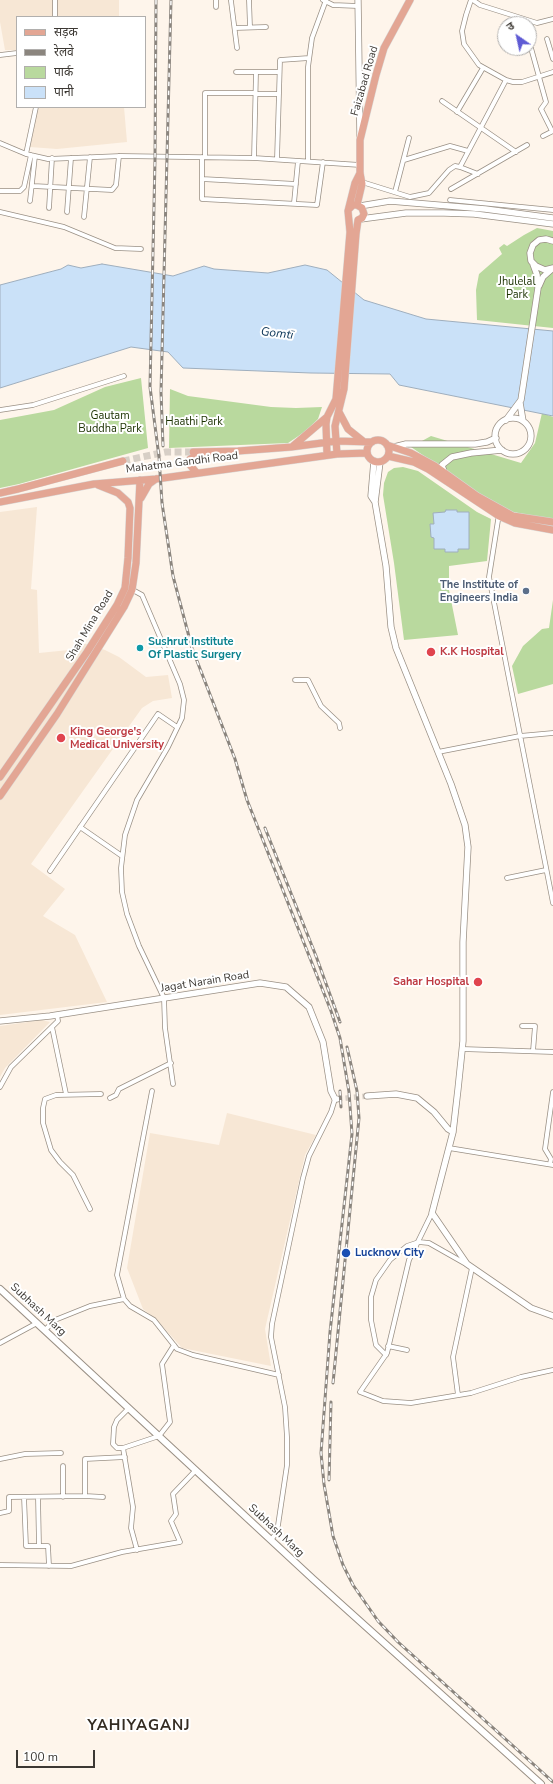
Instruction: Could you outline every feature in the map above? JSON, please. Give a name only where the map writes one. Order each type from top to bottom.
[{"type":"main road","name":"Faizabad Road","points":[[360,173],[360,140],[376,75],[384,48],[410,0]]},
{"type":"main road","points":[[353,233],[364,212],[359,206],[362,182],[360,173]]},
{"type":"main road","points":[[337,454],[335,426],[340,388],[353,233],[348,214],[355,183],[360,173]]},
{"type":"main road","points":[[349,209],[353,206],[359,206]]},
{"type":"main road","points":[[350,218],[360,220]]},
{"type":"main road","points":[[291,447],[338,409]]},
{"type":"main road","points":[[338,409],[348,429],[364,442]]},
{"type":"main road","points":[[327,417],[327,455]]},
{"type":"main road","name":"Mahatma Gandhi Road","points":[[193,452],[291,447],[337,441],[372,442]]},
{"type":"main road","points":[[391,446],[388,449],[388,456],[384,460],[377,462],[369,457],[368,449],[372,442],[380,441],[411,453],[446,474],[499,513],[553,522]]},
{"type":"main road","points":[[196,472],[190,465],[190,459],[192,457],[214,454],[218,451]]},
{"type":"main road","name":"Mahatma Gandhi Road","points":[[0,502],[94,484],[156,479],[196,472],[327,455],[368,453]]},
{"type":"main road","points":[[388,456],[414,462],[428,469],[515,523],[553,530]]},
{"type":"main road","name":"Mahatma Gandhi Road","points":[[0,493],[18,490],[123,462]]},
{"type":"main road","points":[[139,502],[149,484],[156,479]]},
{"type":"main road","name":"Shah Mina Road","points":[[0,796],[57,714],[124,608],[129,589],[139,502],[140,480]]},
{"type":"main road","name":"Shah Mina Road","points":[[0,778],[129,589],[128,558],[130,508],[128,502],[118,493],[94,484]]},
{"type":"main road","points":[[29,735],[37,741]]},
{"type":"main road","name":"Subhash Marg","points":[[0,1289],[271,1540],[541,1784]]},
{"type":"street","points":[[55,0],[55,16]]},
{"type":"street","points":[[216,0],[216,8]]},
{"type":"street","points":[[249,0],[250,27]]},
{"type":"street","points":[[308,161],[309,58],[312,38],[325,0],[333,5],[358,3],[358,123],[360,140]]},
{"type":"street","points":[[553,19],[537,23],[486,7],[472,0],[462,31],[464,44],[473,58],[483,68],[506,80],[522,82],[553,72]]},
{"type":"street","points":[[231,1],[237,48]]},
{"type":"street","points":[[235,28],[266,27]]},
{"type":"street","points":[[547,39],[553,59]]},
{"type":"street","points":[[0,55],[16,52]]},
{"type":"street","points":[[533,56],[546,102],[542,109],[543,116],[552,131],[543,136]]},
{"type":"street","points":[[277,159],[280,60],[309,58]]},
{"type":"street","points":[[457,112],[483,68]]},
{"type":"street","points":[[236,72],[279,72]]},
{"type":"street","points":[[254,158],[256,72]]},
{"type":"street","points":[[460,167],[479,128],[506,80]]},
{"type":"street","points":[[279,94],[206,93],[202,199],[317,205],[323,162]]},
{"type":"street","points":[[442,101],[479,128],[516,152]]},
{"type":"street","points":[[0,191],[20,191],[24,187],[31,155],[36,108]]},
{"type":"street","points":[[395,192],[409,138]]},
{"type":"street","points":[[0,143],[31,155],[52,158],[119,156],[254,158],[361,165]]},
{"type":"street","points":[[451,189],[527,145]]},
{"type":"street","points":[[404,160],[450,146],[468,151]]},
{"type":"street","points":[[30,201],[33,186],[31,155]]},
{"type":"street","points":[[33,186],[112,190],[116,185],[119,156]]},
{"type":"street","points":[[84,217],[90,157]]},
{"type":"street","points":[[49,208],[52,158]]},
{"type":"street","points":[[67,212],[71,158]]},
{"type":"street","points":[[294,203],[298,161]]},
{"type":"street","points":[[362,182],[410,197],[429,194],[454,166],[478,174]]},
{"type":"street","points":[[202,179],[296,184]]},
{"type":"street","points":[[450,200],[553,211]]},
{"type":"street","points":[[359,206],[390,201],[478,208],[553,218]]},
{"type":"street","points":[[0,212],[64,227],[115,248],[141,249]]},
{"type":"street","points":[[360,220],[406,213],[444,213],[474,214],[553,224]]},
{"type":"street","points":[[538,290],[537,275],[530,253],[534,244],[542,239],[553,241]]},
{"type":"street","points":[[533,264],[542,270],[553,268]]},
{"type":"street","points":[[524,422],[520,403],[538,290],[543,277],[553,268]]},
{"type":"street","points":[[0,410],[33,405],[124,376]]},
{"type":"street","points":[[502,450],[497,443],[496,438],[498,428],[520,403]]},
{"type":"street","points":[[446,474],[442,469],[442,465],[452,457],[471,453],[502,450],[514,454],[527,448],[531,441],[529,427],[524,422],[516,419],[506,420]]},
{"type":"street","points":[[391,446],[406,444],[475,444],[487,442],[496,438]]},
{"type":"street","points":[[377,462],[375,502],[386,566],[391,626],[396,648],[452,784],[465,825],[468,847],[462,1049],[453,1132],[432,1213],[409,1260],[386,1355],[360,1392],[383,1401],[411,1403],[471,1393],[521,1377],[553,1370]]},
{"type":"street","points":[[499,513],[489,577],[553,903]]},
{"type":"street","points":[[129,589],[142,594],[180,684],[184,700],[182,718],[137,800],[125,835],[121,868],[122,892],[128,914],[139,946],[164,998],[165,1028],[173,1084]]},
{"type":"street","points":[[295,680],[308,680],[321,706],[339,723],[340,728]]},
{"type":"street","points":[[50,871],[158,714],[177,727]]},
{"type":"street","points":[[438,752],[520,736],[553,733]]},
{"type":"street","points":[[80,827],[122,856]]},
{"type":"street","points":[[507,878],[546,870]]},
{"type":"street","name":"Jagat Narain Road","points":[[0,1021],[57,1015],[260,983],[286,987],[308,1008],[323,1042],[331,1091],[336,1099]]},
{"type":"street","points":[[0,1087],[11,1067],[58,1021],[57,1015]]},
{"type":"street","points":[[522,1026],[535,1026],[533,1051]]},
{"type":"street","points":[[52,1027],[66,1094]]},
{"type":"street","points":[[462,1049],[553,1052]]},
{"type":"street","points":[[110,1098],[116,1095],[119,1089],[171,1063]]},
{"type":"street","points":[[152,1090],[117,1275],[124,1299],[130,1306],[154,1320],[177,1349],[193,1355],[279,1375]]},
{"type":"street","points":[[552,1164],[545,1150],[553,1092]]},
{"type":"street","points":[[90,1209],[73,1175],[51,1150],[43,1123],[43,1108],[45,1099],[56,1095],[101,1094]]},
{"type":"street","points":[[367,1096],[396,1094],[417,1098],[434,1112],[448,1129],[453,1132]]},
{"type":"street","points":[[271,1540],[277,1532],[287,1465],[285,1407],[271,1337],[272,1324],[309,1156],[336,1099]]},
{"type":"street","points":[[449,1148],[552,1164]]},
{"type":"street","points":[[432,1213],[469,1266],[453,1357],[458,1395]]},
{"type":"street","points":[[386,1355],[376,1345],[371,1320],[371,1297],[376,1280],[390,1260],[407,1246],[419,1242],[429,1243],[469,1266],[531,1308],[553,1316]]},
{"type":"street","points":[[45,1330],[55,1320],[90,1306],[124,1299]]},
{"type":"street","points":[[0,1343],[37,1323]]},
{"type":"street","points":[[129,1408],[117,1420],[114,1427],[113,1444],[115,1446],[123,1448],[159,1436],[170,1422],[162,1364],[174,1345]]},
{"type":"street","points":[[388,1346],[407,1350]]},
{"type":"street","points":[[123,1448],[133,1507],[131,1528],[137,1550]]},
{"type":"street","points":[[0,1459],[25,1454],[62,1453]]},
{"type":"street","points":[[85,1496],[85,1459],[124,1457]]},
{"type":"street","points":[[63,1466],[63,1497]]},
{"type":"street","points":[[0,1565],[71,1566],[122,1552],[180,1542],[171,1521],[176,1514],[173,1494],[196,1470]]},
{"type":"street","points":[[0,1513],[9,1511],[9,1497],[103,1497]]},
{"type":"street","points":[[24,1497],[26,1546],[48,1546],[49,1566]]},
{"type":"street","points":[[38,1497],[39,1546]]},
{"type":"shaded area","points":[[0,0],[119,0],[119,16],[16,16],[16,50],[5,50],[0,22]]},
{"type":"shaded area","points":[[38,108],[124,108],[127,142],[57,149],[30,147]]},
{"type":"shaded area","name":"King George's Medical University","points":[[37,507],[31,589],[37,590],[39,653],[79,649],[83,643],[105,650],[119,657],[146,677],[168,675],[172,698],[153,701],[142,708],[31,864],[65,889],[43,916],[75,935],[107,1002],[0,1015],[0,512]]},
{"type":"shaded area","points":[[42,1020],[50,1022],[5,1068],[0,1077],[0,1026]]},
{"type":"shaded area","points":[[227,1113],[316,1135],[305,1155],[265,1329],[271,1366],[182,1348],[156,1319],[143,1309],[127,1268],[150,1133],[219,1145]]},
{"type":"green space","name":"Jhulelal Park","points":[[537,228],[553,231],[553,328],[477,320],[476,290],[479,274],[502,254],[499,248],[504,244],[507,246]]},
{"type":"green space","name":"Gautam Buddha Park","points":[[141,378],[148,448],[0,488],[0,420],[54,410],[105,387]]},
{"type":"green space","name":"Haathi Park","points":[[170,389],[188,396],[271,407],[322,407],[318,419],[306,431],[288,443],[169,448]]},
{"type":"green space","points":[[542,413],[553,417],[553,520],[513,512],[482,496],[411,447],[431,436],[521,463],[535,443]]},
{"type":"green space","points":[[403,467],[418,471],[477,512],[491,519],[487,561],[449,566],[449,590],[458,635],[404,640],[383,495],[384,483],[388,472],[394,468]]},
{"type":"green space","points":[[553,600],[553,684],[518,694],[512,666],[523,646],[542,629],[549,628]]},
{"type":"water","name":"Gomtī","points":[[102,264],[173,276],[204,266],[214,269],[268,273],[305,265],[327,270],[364,300],[426,319],[553,331],[553,416],[399,385],[390,374],[311,373],[183,368],[168,352],[131,347],[0,388],[0,285],[61,269],[68,265],[81,268]]},
{"type":"water","points":[[446,510],[469,512],[469,549],[458,549],[458,552],[445,552],[445,549],[434,549],[434,538],[431,537],[430,524],[434,524],[433,513],[445,512]]},
{"type":"tunnel","points":[[123,461],[166,452],[193,452]]},
{"type":"tunnel","points":[[337,1099],[367,1096]]},
{"type":"railway","points":[[156,0],[155,160],[150,387],[159,457],[162,503],[173,576],[192,648],[235,759],[247,800],[331,1011],[340,1038],[349,1092],[352,1134],[330,1332],[321,1453],[324,1484],[333,1536],[343,1565],[353,1585],[378,1621],[398,1642],[553,1782]]},
{"type":"railway","points":[[163,446],[161,392],[171,0]]},
{"type":"railway","points":[[265,828],[316,956],[340,1022]]},
{"type":"railway","points":[[333,1383],[359,1118],[357,1091],[347,1047]]},
{"type":"railway","points":[[340,1091],[341,1107]]},
{"type":"railway","points":[[329,1480],[331,1402]]},
{"type":"place","name":"The Institute of Engineers India","points":[[526,591]]},
{"type":"place","name":"Sushrut Institute Of Plastic Surgery","points":[[140,648]]},
{"type":"place","name":"K.K Hospital","points":[[431,652]]},
{"type":"place","name":"King George's Medical University","points":[[61,738]]},
{"type":"place","name":"Sahar Hospital","points":[[478,982]]},
{"type":"place","name":"Lucknow City","points":[[346,1253]]},
{"type":"district","name":"YAHIYAGANJ","points":[[139,1726]]}]
